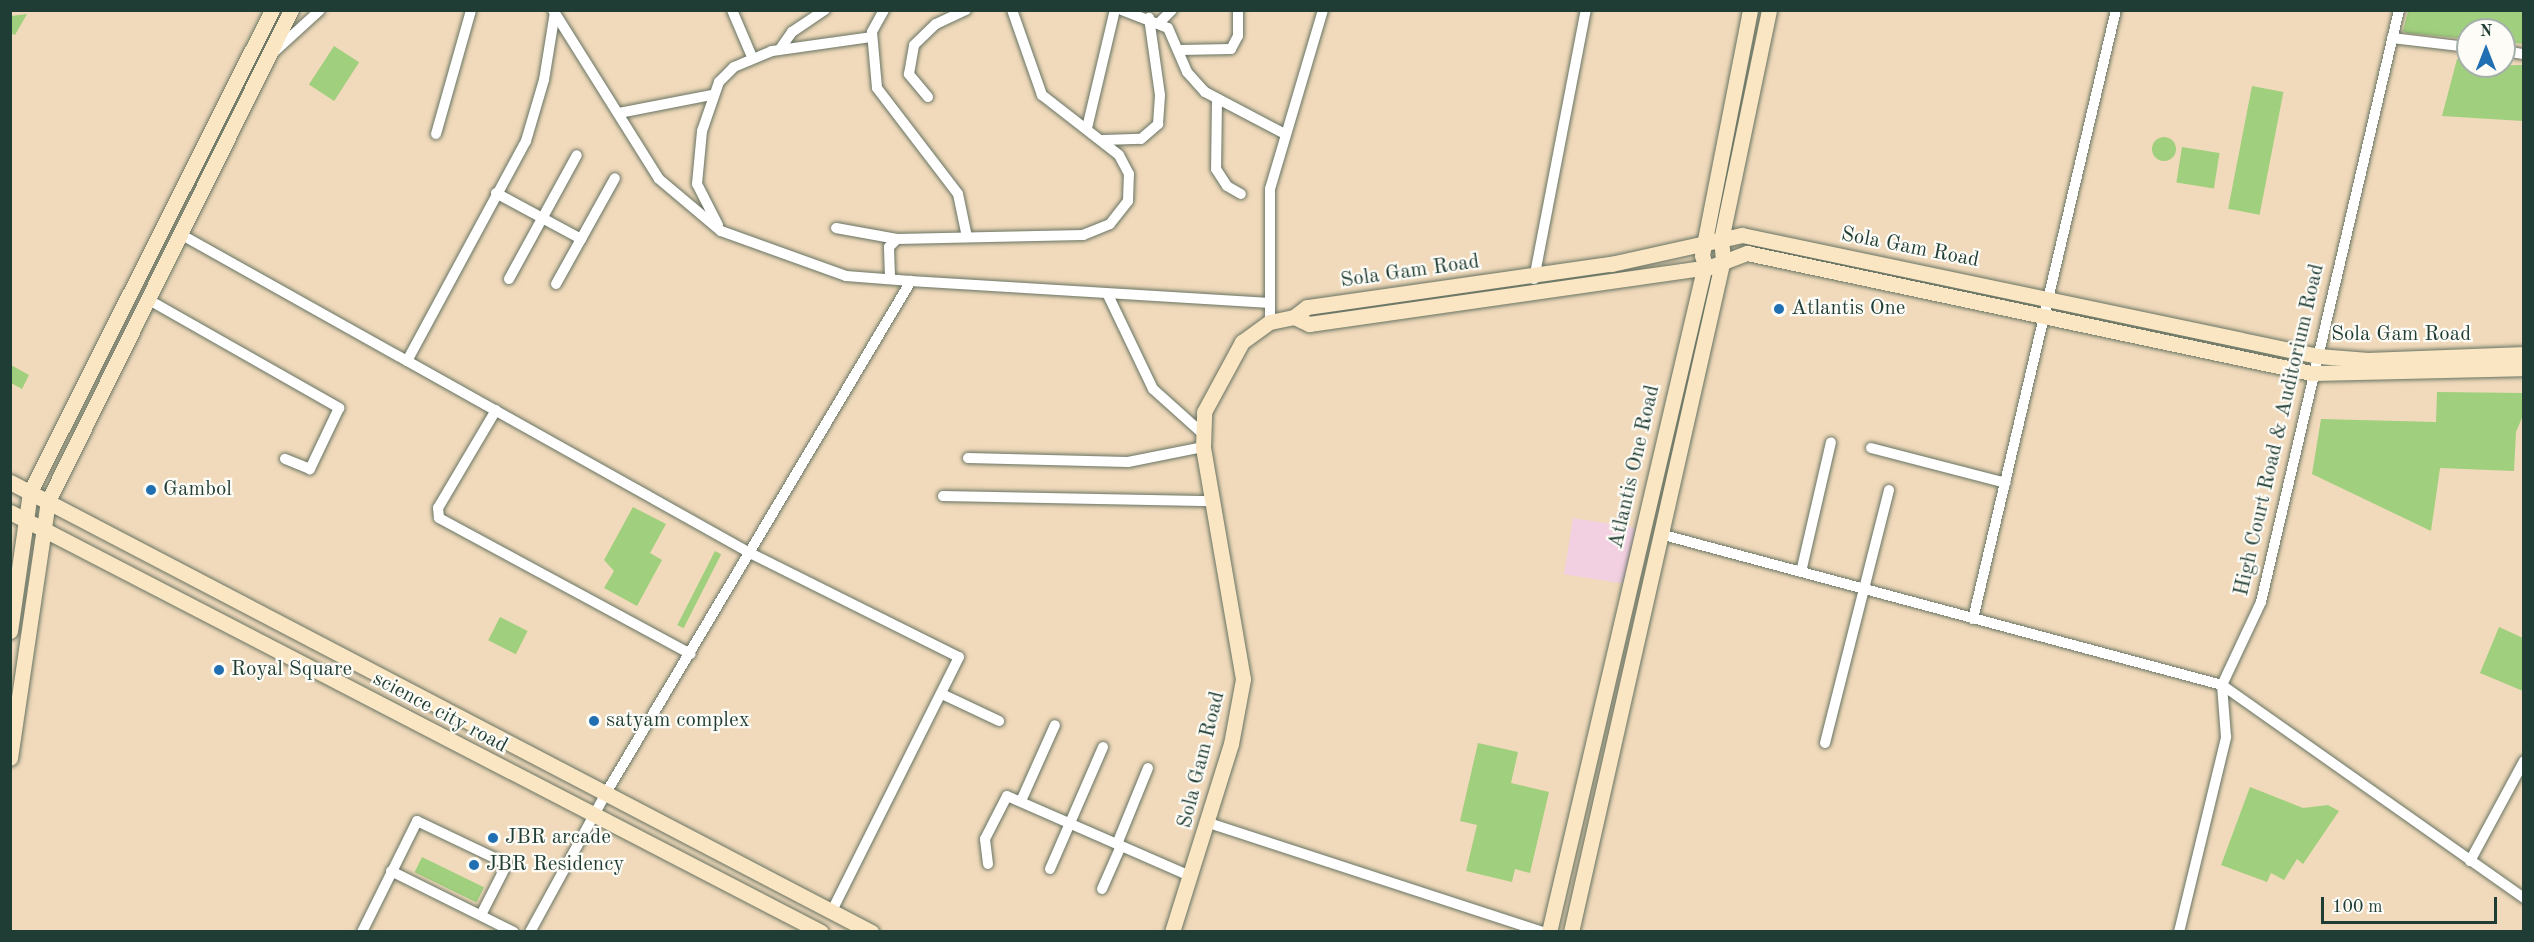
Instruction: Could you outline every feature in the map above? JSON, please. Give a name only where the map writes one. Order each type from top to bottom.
[{"type":"street","points":[[10,631],[30,492],[272,10]]},
{"type":"street","points":[[10,758],[48,501],[272,54],[291,10]]},
{"type":"street","points":[[272,54],[320,10]]},
{"type":"street","points":[[436,134],[471,10]]},
{"type":"street","points":[[732,10],[752,57]]},
{"type":"street","points":[[780,49],[792,32],[825,10]]},
{"type":"street","points":[[884,10],[871,37],[877,88],[958,194],[967,237]]},
{"type":"street","points":[[928,97],[909,75],[914,45],[936,24],[966,10]]},
{"type":"street","points":[[836,228],[897,239],[1083,235],[1110,224],[1128,201],[1129,174],[1103,140],[1087,128],[1060,114],[1042,95],[1012,10]]},
{"type":"street","points":[[1087,128],[1115,10]]},
{"type":"street","points":[[1122,10],[1154,20],[1180,50],[1193,81],[1217,100],[1285,134]]},
{"type":"street","points":[[1154,20],[1172,10]]},
{"type":"street","points":[[1180,50],[1231,49],[1238,36],[1238,10]]},
{"type":"street","points":[[1270,322],[1270,189],[1323,10]]},
{"type":"street","points":[[1532,291],[1586,10]]},
{"type":"street","name":"Atlantis One Road","points":[[1549,932],[1705,265],[1705,246],[1750,10]]},
{"type":"street","name":"Atlantis One Road","points":[[1571,932],[1723,259],[1721,240],[1769,10]]},
{"type":"street","points":[[1973,619],[2048,316],[2116,10]]},
{"type":"street","name":"High Court Road & Auditorium Road","points":[[2179,932],[2226,737],[2223,685],[2261,602],[2311,373],[2318,356],[2399,10]]},
{"type":"street","points":[[554,11],[659,180],[722,231],[846,276],[1108,295],[1269,303]]},
{"type":"street","points":[[407,361],[536,112],[554,11]]},
{"type":"street","points":[[1103,140],[1141,139],[1158,124],[1160,95],[1154,20]]},
{"type":"street","points":[[722,231],[697,184],[712,95],[734,67],[752,57],[780,49],[871,37]]},
{"type":"street","points":[[2392,38],[2456,46]]},
{"type":"street","points":[[619,113],[712,95]]},
{"type":"street","points":[[1217,100],[1216,169],[1227,186],[1241,194]]},
{"type":"street","points":[[509,279],[577,155]]},
{"type":"street","points":[[556,284],[615,178]]},
{"type":"street","points":[[496,193],[581,239]]},
{"type":"street","points":[[182,235],[750,553],[959,657],[944,695],[832,911]]},
{"type":"street","name":"Sola Gam Road","points":[[1172,931],[1209,823],[1243,679],[1202,440],[1204,412],[1229,362],[1251,333],[1270,322],[1294,317],[1307,308],[1534,275],[1705,246],[1742,236],[2052,297],[2318,356],[2368,360],[2523,354]]},
{"type":"street","points":[[890,278],[889,247],[897,239]]},
{"type":"street","name":"Sola Gam Road","points":[[1294,317],[1309,324],[1705,265],[1747,253],[2311,373],[2523,368]]},
{"type":"street","points":[[530,932],[606,793],[691,654],[911,281]]},
{"type":"street","points":[[968,458],[1128,462],[1202,440],[1154,389],[1108,295]]},
{"type":"street","points":[[149,300],[336,405],[339,412],[310,469],[285,459]]},
{"type":"street","points":[[495,411],[438,508],[439,518],[691,654]]},
{"type":"street","points":[[1801,572],[1831,442]]},
{"type":"street","points":[[1871,448],[2006,483]]},
{"type":"street","points":[[10,482],[871,932]]},
{"type":"street","points":[[1825,743],[1889,490]]},
{"type":"street","points":[[944,496],[1214,501]]},
{"type":"street","name":"science city road","points":[[10,512],[593,816],[800,927],[821,932]]},
{"type":"street","points":[[1660,534],[2223,685],[2523,898]]},
{"type":"street","points":[[944,695],[999,721]]},
{"type":"street","points":[[1021,801],[1055,725]]},
{"type":"street","points":[[1050,869],[1103,747]]},
{"type":"street","points":[[2470,861],[2523,761]]},
{"type":"street","points":[[1102,889],[1148,768]]},
{"type":"street","points":[[988,864],[985,839],[1004,798],[1021,801],[1190,876]]},
{"type":"street","points":[[362,932],[417,821],[507,864],[481,915]]},
{"type":"street","points":[[1209,823],[1543,932]]},
{"type":"street","points":[[391,871],[514,932]]},
{"type":"shaded area","points":[[1573,518],[1638,528],[1629,585],[1564,574]]},
{"type":"green space","points":[[2408,11],[2523,11],[2523,44],[2516,43],[2516,18],[2456,18],[2456,38],[2403,31]]},
{"type":"green space","points":[[27,14],[15,35],[11,33],[11,16]]},
{"type":"green space","points":[[334,46],[359,62],[334,101],[309,85]]},
{"type":"green space","points":[[2456,63],[2456,78],[2516,78],[2516,65],[2523,65],[2523,121],[2442,116]]},
{"type":"green space","points":[[2252,86],[2283,92],[2260,215],[2228,209]]},
{"type":"green space","points":[[2164,137],[2173,140],[2176,149],[2173,158],[2164,161],[2155,158],[2152,149],[2155,140]]},
{"type":"green space","points":[[2182,147],[2220,153],[2214,189],[2176,183]]},
{"type":"green space","points":[[11,365],[29,375],[22,389],[11,383]]},
{"type":"green space","points":[[2437,392],[2523,393],[2524,413],[2516,432],[2514,471],[2440,468],[2431,531],[2312,474],[2321,419],[2436,422]]},
{"type":"green space","points":[[633,507],[666,524],[650,553],[662,560],[637,606],[604,588],[614,571],[604,560]]},
{"type":"green space","points":[[715,551],[721,554],[684,628],[677,625]]},
{"type":"green space","points":[[500,617],[528,631],[516,654],[488,640]]},
{"type":"green space","points":[[2499,627],[2523,638],[2523,691],[2480,673]]},
{"type":"green space","points":[[1478,743],[1518,752],[1511,783],[1549,792],[1530,873],[1515,869],[1512,882],[1466,871],[1477,825],[1460,821]]},
{"type":"green space","points":[[2250,787],[2303,808],[2328,805],[2339,811],[2303,864],[2297,859],[2284,880],[2271,873],[2267,882],[2221,865]]},
{"type":"green space","points":[[422,857],[484,887],[477,903],[415,872]]},
{"type":"place","name":"Atlantis One","points":[[1779,309]]},
{"type":"place","name":"Gambol","points":[[151,490]]},
{"type":"place","name":"Royal Square","points":[[219,670]]},
{"type":"place","name":"satyam complex","points":[[594,721]]},
{"type":"place","name":"JBR arcade","points":[[493,838]]},
{"type":"place","name":"JBR Residency","points":[[474,865]]}]
